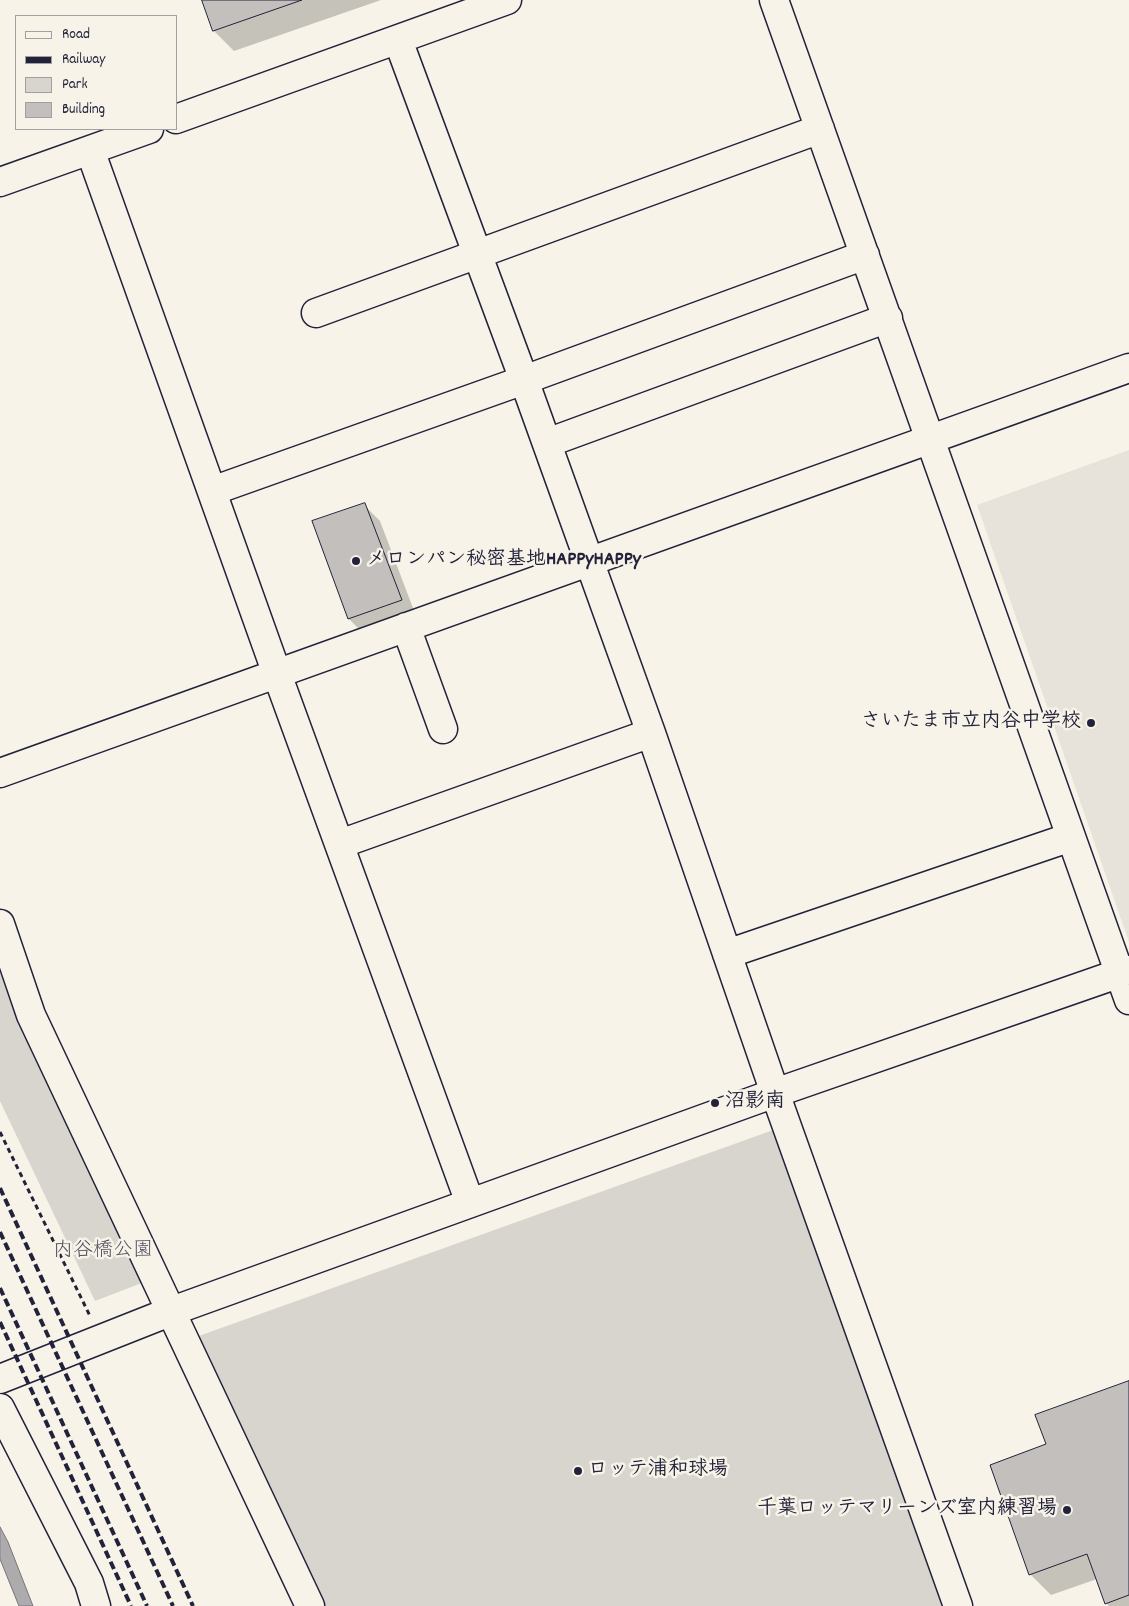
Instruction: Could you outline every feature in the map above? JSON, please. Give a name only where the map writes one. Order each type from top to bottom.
[{"type":"street","points":[[178,118],[507,0]]},
{"type":"street","points":[[774,0],[1071,837],[1124,972],[1129,1000]]},
{"type":"street","points":[[398,40],[590,562],[775,1093],[958,1606]]},
{"type":"street","points":[[316,313],[820,129]]},
{"type":"street","points":[[0,182],[146,130]]},
{"type":"street","points":[[90,150],[277,674],[470,1203]]},
{"type":"street","points":[[212,491],[524,380],[865,255]]},
{"type":"street","points":[[547,443],[888,318]]},
{"type":"street","points":[[0,773],[1129,368]]},
{"type":"street","points":[[406,627],[443,729]]},
{"type":"street","points":[[340,844],[651,733]]},
{"type":"street","points":[[727,954],[1071,837]]},
{"type":"street","points":[[0,924],[31,1015],[310,1606]]},
{"type":"street","points":[[0,1379],[172,1311],[470,1203],[775,1093],[1124,972]]},
{"type":"street","points":[[0,1408],[89,1582],[96,1606]]},
{"type":"path","points":[[0,1132],[101,1339]]},
{"type":"shaded area","name":"さいたま市立内谷中学校","points":[[1129,450],[1129,942],[977,505]]},
{"type":"shaded area","points":[[0,1527],[8,1542],[33,1606],[19,1606],[0,1559]]},
{"type":"green space","name":"内谷橋公園","points":[[0,958],[147,1281],[95,1301],[0,1101]]},
{"type":"green space","name":"ロッテ浦和球場","points":[[776,1129],[944,1606],[321,1606],[196,1337]]},
{"type":"building","points":[[202,0],[302,0],[213,31]]},
{"type":"building","name":"メロンパン秘密基地HAPPyHAPPy","points":[[365,503],[402,600],[348,619],[312,521]]},
{"type":"building","name":"千葉ロッテマリーンズ室内練習場","points":[[1129,1381],[1129,1595],[1105,1604],[1087,1554],[1029,1575],[990,1465],[1046,1444],[1035,1415]]},
{"type":"railway","points":[[0,1188],[193,1606]]},
{"type":"railway","points":[[0,1232],[173,1606]]},
{"type":"railway","points":[[0,1288],[147,1606]]},
{"type":"railway","points":[[0,1322],[131,1606]]},
{"type":"place","name":"メロンパン秘密基地HAPPyHAPPy","points":[[356,561]]},
{"type":"place","name":"さいたま市立内谷中学校","points":[[1091,723]]},
{"type":"place","name":"沼影南","points":[[715,1103]]},
{"type":"place","name":"ロッテ浦和球場","points":[[578,1471]]},
{"type":"place","name":"千葉ロッテマリーンズ室内練習場","points":[[1067,1510]]}]
